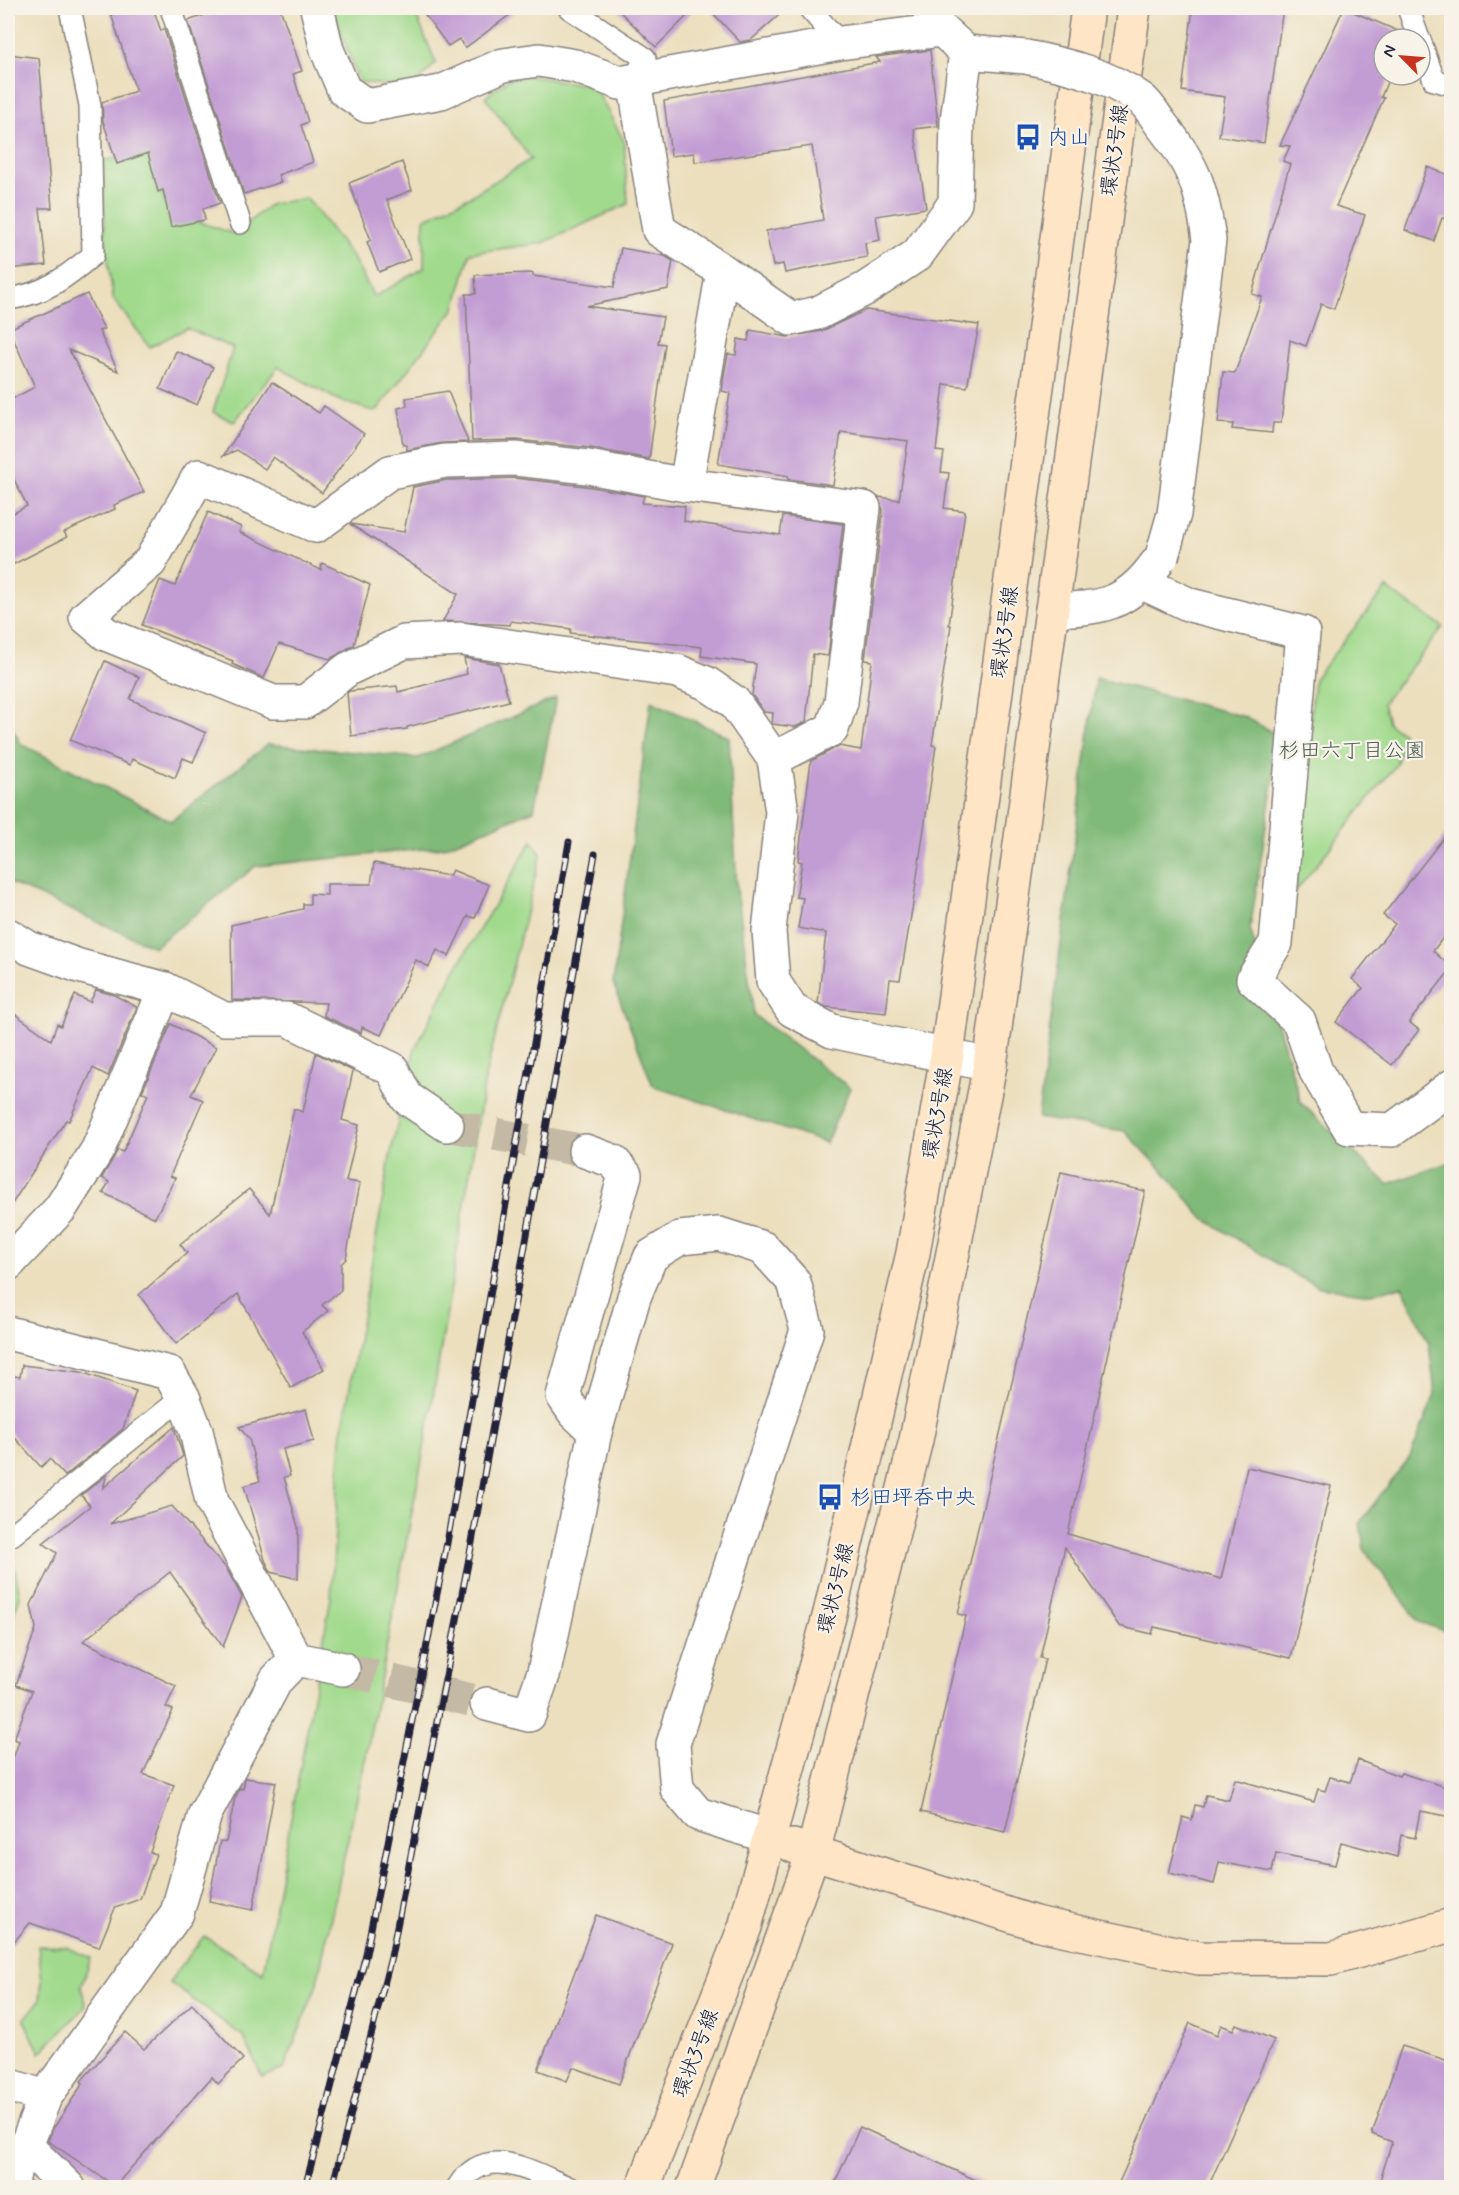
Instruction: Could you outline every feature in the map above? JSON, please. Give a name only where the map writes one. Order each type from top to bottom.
[{"type":"street","points":[[317,8],[327,50],[344,90],[367,106],[441,92],[503,65],[539,60],[576,66],[620,83],[840,43],[942,30],[966,52],[1026,57],[1069,66],[1107,80],[1143,100],[1185,154],[1204,200],[1209,240],[1174,514],[1162,556],[1143,583],[1122,599],[1087,609],[1053,610]]},
{"type":"street","name":"環状3号線","points":[[643,2187],[745,1927],[830,1613],[914,1253],[947,1056],[1088,8]]},
{"type":"street","name":"環状3号線","points":[[693,2187],[813,1853],[916,1440],[990,1065],[1134,8]]},
{"type":"street","points":[[634,81],[659,230],[791,319],[818,313],[865,289],[917,255],[955,203],[957,121],[966,52]]},
{"type":"street","points":[[686,485],[723,271]]},
{"type":"street","points":[[774,759],[832,729],[841,702],[864,508],[686,485],[588,467],[515,459],[445,461],[390,472],[316,526],[199,476],[150,562],[86,617],[106,634],[273,702],[305,702],[348,669],[404,642],[461,639],[677,670],[706,683],[734,702],[774,759],[782,812],[769,931],[773,981],[792,1010],[832,1030],[990,1065]]},
{"type":"street","points":[[1143,583],[1190,605],[1303,633],[1276,943],[1253,979],[1299,1022],[1316,1071],[1349,1128],[1392,1130],[1452,1086]]},
{"type":"street","points":[[8,935],[29,948],[79,966],[165,989],[224,1018],[287,1018],[392,1069],[406,1098],[447,1125]]},
{"type":"street","points":[[8,1264],[60,1209],[98,1149],[165,989]]},
{"type":"street","points":[[585,1150],[613,1161],[625,1175],[563,1396],[574,1412],[595,1432]]},
{"type":"street","points":[[487,1704],[529,1715],[544,1671],[595,1432],[634,1297],[651,1257],[680,1238],[719,1234],[763,1248],[794,1282],[807,1330],[673,1744],[677,1789],[698,1814],[1035,1923],[1199,1958],[1331,1959],[1452,1925]]},
{"type":"street","points":[[8,1333],[169,1373],[183,1396],[196,1431],[212,1502],[296,1659],[343,1669]]},
{"type":"street","points":[[69,2187],[26,2146],[45,2097],[177,1912],[205,1814],[276,1680],[296,1659]]},
{"type":"street","points":[[8,2085],[45,2097]]},
{"type":"lane","points":[[8,299],[31,296],[64,279],[93,255],[90,105],[70,8]]},
{"type":"lane","points":[[171,8],[240,223]]},
{"type":"lane","points":[[569,8],[645,58],[634,81]]},
{"type":"lane","points":[[809,8],[840,43]]},
{"type":"lane","points":[[1408,8],[1415,27]]},
{"type":"lane","points":[[1432,75],[1434,81],[1452,85]]},
{"type":"lane","points":[[12,1535],[183,1396]]},
{"type":"lane","points":[[17,2187],[26,2146]]},
{"type":"lane","points":[[457,2187],[465,2176],[481,2164],[502,2161],[570,2187]]},
{"type":"green space","points":[[332,8],[413,8],[436,63],[412,88],[359,82]]},
{"type":"green space","points":[[515,74],[594,86],[624,141],[628,204],[543,243],[470,253],[455,308],[376,412],[338,400],[278,367],[234,422],[213,412],[233,348],[187,328],[150,347],[113,299],[105,238],[104,160],[153,156],[165,202],[194,220],[234,234],[271,204],[307,198],[353,258],[374,297],[424,268],[424,219],[471,196],[531,159],[485,97]]},
{"type":"green space","name":"杉田六丁目公園","points":[[1386,588],[1443,627],[1383,703],[1388,723],[1402,733],[1401,749],[1396,765],[1295,892],[1314,679]]},
{"type":"green space","points":[[1096,678],[1246,717],[1280,737],[1250,929],[1301,1103],[1388,1184],[1451,1162],[1451,1633],[1419,1622],[1364,1549],[1360,1522],[1410,1457],[1435,1394],[1429,1344],[1402,1286],[1371,1294],[1320,1287],[1297,1276],[1203,1218],[1168,1176],[1125,1131],[1038,1118]]},
{"type":"green space","points":[[556,698],[534,810],[444,847],[256,866],[154,947],[8,882],[8,719],[21,744],[171,821],[268,744],[418,758]]},
{"type":"green space","points":[[651,701],[729,737],[737,890],[754,1015],[850,1088],[826,1143],[653,1086],[613,983]]},
{"type":"green space","points":[[532,841],[541,854],[486,1073],[428,1427],[366,1756],[316,1987],[284,2069],[262,2077],[244,2037],[169,1982],[204,1936],[263,1973],[331,1598],[341,1438],[391,1152],[414,1051],[453,974]]},
{"type":"green space","points":[[8,1560],[14,1562],[20,1597],[8,1629]]},
{"type":"green space","points":[[38,1946],[66,1947],[91,1958],[81,1987],[86,2006],[40,2053],[24,2020],[40,2000],[42,1980]]},
{"type":"building","points":[[109,8],[153,8],[161,31],[164,29],[220,203],[203,209],[205,220],[171,227],[163,190],[158,192],[148,153],[117,164],[103,121],[102,102],[136,91]]},
{"type":"building","points":[[224,8],[280,8],[302,71],[293,74],[308,122],[301,125],[313,162],[278,175],[281,182],[244,194],[188,21]]},
{"type":"building","points":[[420,8],[519,8],[465,48],[459,39],[448,46]]},
{"type":"building","points":[[616,8],[695,8],[656,47]]},
{"type":"building","points":[[708,8],[787,8],[751,40],[740,42]]},
{"type":"building","points":[[1193,8],[1283,8],[1264,143],[1219,136],[1225,97],[1182,91]]},
{"type":"building","points":[[1344,8],[1389,27],[1372,27],[1372,87],[1385,87],[1381,97],[1384,98],[1336,206],[1365,215],[1334,309],[1321,304],[1306,346],[1290,340],[1281,423],[1273,423],[1272,433],[1232,429],[1233,424],[1218,423],[1223,372],[1235,373],[1262,297],[1252,294],[1290,164],[1283,161],[1290,146],[1280,145]]},
{"type":"building","points":[[930,50],[938,126],[914,129],[926,208],[876,216],[880,240],[865,243],[867,257],[785,273],[783,264],[773,266],[766,231],[823,220],[812,146],[695,162],[694,153],[671,156],[664,101],[880,62],[876,57]]},
{"type":"building","points":[[8,54],[39,58],[52,208],[40,208],[46,265],[8,269]]},
{"type":"building","points":[[402,162],[412,190],[387,200],[410,259],[379,272],[367,242],[371,240],[349,183]]},
{"type":"building","points":[[1427,167],[1452,176],[1452,221],[1442,218],[1434,241],[1405,230]]},
{"type":"building","points":[[621,248],[665,256],[673,261],[668,289],[586,306],[663,317],[658,343],[665,344],[649,459],[590,448],[517,440],[472,441],[466,294],[476,294],[475,275],[533,273],[533,276],[614,287]]},
{"type":"building","points":[[87,294],[104,329],[99,331],[118,371],[69,350],[144,492],[114,505],[115,509],[64,532],[67,537],[8,567],[8,516],[27,506],[8,467],[8,401],[35,387],[9,329]]},
{"type":"building","points":[[866,310],[979,325],[967,387],[944,384],[936,451],[944,452],[941,472],[949,473],[944,508],[965,511],[949,625],[951,625],[932,745],[936,746],[913,904],[900,980],[890,979],[886,1013],[826,1007],[818,1003],[826,933],[798,928],[803,898],[796,897],[802,862],[798,861],[811,761],[839,746],[861,750],[872,661],[865,660],[883,510],[878,497],[899,500],[908,441],[841,432],[833,485],[788,479],[788,476],[718,464],[730,393],[722,391],[724,375],[728,354],[736,355],[738,339],[748,341],[750,330],[788,337],[822,331]]},
{"type":"building","points":[[176,351],[213,367],[197,405],[160,389]]},
{"type":"building","points":[[272,382],[319,413],[324,406],[364,434],[322,493],[273,457],[265,469],[237,450],[223,456]]},
{"type":"building","points":[[448,391],[468,442],[442,443],[407,450],[406,445],[403,445],[398,408],[407,406],[406,398]]},
{"type":"building","points":[[514,478],[585,486],[644,496],[642,503],[685,506],[684,521],[780,535],[783,516],[843,524],[828,656],[813,654],[806,722],[795,727],[772,724],[773,713],[764,712],[752,695],[756,664],[701,656],[702,647],[570,633],[571,629],[511,621],[510,625],[443,621],[458,594],[350,524],[404,532],[413,487],[447,480]]},
{"type":"building","points":[[208,512],[241,527],[239,532],[321,570],[322,563],[370,585],[354,645],[330,659],[279,644],[264,678],[232,664],[233,661],[142,625],[160,580],[175,586]]},
{"type":"building","points":[[464,658],[499,664],[509,701],[407,727],[407,729],[351,736],[347,693],[397,686],[398,692],[467,674]]},
{"type":"building","points":[[105,661],[139,677],[130,699],[206,733],[193,762],[183,758],[175,778],[132,759],[130,765],[70,740]]},
{"type":"building","points":[[1452,827],[1452,926],[1433,951],[1452,968],[1409,1022],[1419,1030],[1392,1065],[1336,1022],[1363,988],[1352,979],[1395,924],[1383,915]]},
{"type":"building","points":[[374,863],[449,876],[452,870],[489,885],[475,918],[468,916],[449,956],[437,950],[429,967],[416,960],[381,1035],[362,1027],[361,1033],[324,1016],[326,1003],[232,1000],[231,925],[303,909],[303,904],[310,904],[310,894],[327,895],[327,884],[371,884]]},
{"type":"building","points":[[96,990],[114,995],[137,1007],[108,1076],[93,1068],[69,1121],[66,1120],[8,1210],[8,1009],[51,1040],[57,1024],[61,1026],[75,995],[90,1002]]},
{"type":"building","points":[[171,1024],[216,1047],[191,1095],[203,1100],[170,1176],[175,1178],[155,1218],[103,1193],[109,1182],[102,1178],[118,1150],[123,1152],[148,1094],[142,1092]]},
{"type":"building","points":[[316,1053],[353,1071],[342,1120],[359,1125],[346,1181],[360,1183],[346,1259],[341,1264],[341,1290],[322,1305],[328,1311],[302,1332],[324,1369],[291,1388],[238,1294],[176,1344],[139,1295],[187,1253],[180,1244],[249,1189],[270,1214],[294,1109],[303,1112]]},
{"type":"building","points":[[1061,1172],[1145,1191],[1068,1534],[1221,1579],[1247,1467],[1331,1486],[1291,1658],[1154,1627],[1152,1634],[1119,1626],[1065,1547],[1040,1658],[1045,1659],[1005,1832],[921,1812],[966,1616],[958,1614]]},
{"type":"building","points":[[22,1365],[81,1372],[136,1391],[123,1429],[65,1476],[50,1459],[41,1467],[8,1430],[8,1375],[20,1377]]},
{"type":"building","points":[[306,1409],[314,1441],[283,1449],[290,1476],[284,1477],[298,1527],[298,1579],[271,1572],[265,1560],[244,1486],[260,1481],[249,1439],[239,1427]]},
{"type":"building","points":[[174,1427],[183,1456],[110,1524],[172,1506],[226,1568],[242,1597],[223,1647],[170,1572],[83,1641],[176,1686],[166,1707],[173,1710],[143,1774],[174,1785],[150,1852],[156,1854],[140,1899],[115,1908],[99,1947],[30,1923],[8,1949],[8,1774],[19,1741],[14,1739],[32,1691],[16,1685],[36,1628],[31,1605],[57,1553],[43,1543],[90,1506],[81,1495],[107,1475],[103,1488]]},
{"type":"building","points":[[1358,1760],[1399,1776],[1401,1773],[1452,1789],[1452,1817],[1420,1811],[1415,1838],[1401,1835],[1397,1857],[1341,1842],[1335,1865],[1276,1853],[1272,1872],[1219,1862],[1214,1884],[1169,1873],[1183,1817],[1192,1820],[1195,1805],[1203,1807],[1206,1795],[1229,1800],[1235,1779],[1314,1802],[1318,1789],[1325,1791],[1330,1777],[1350,1782]]},
{"type":"building","points":[[245,1778],[276,1782],[253,1910],[209,1901],[220,1841],[226,1842],[235,1798],[240,1788],[243,1789]]},
{"type":"building","points":[[596,1915],[672,1943],[619,2084],[573,2067],[567,2081],[538,2070]]},
{"type":"building","points":[[192,2004],[243,2059],[218,2084],[212,2077],[115,2186],[48,2141],[53,2129],[83,2083],[81,2081],[125,2032],[144,2049]]},
{"type":"building","points":[[1190,2023],[1217,2035],[1221,2025],[1233,2030],[1236,2024],[1274,2040],[1208,2187],[1117,2187]]},
{"type":"building","points":[[1402,2046],[1452,2062],[1452,2187],[1378,2187],[1392,2142],[1372,2134]]},
{"type":"building","points":[[860,2127],[991,2187],[833,2187]]},
{"type":"tunnel","points":[[447,1125],[585,1151]]},
{"type":"tunnel","points":[[343,1669],[487,1704]]},
{"type":"railway","points":[[305,2188],[366,1954],[447,1543],[569,842]]},
{"type":"railway","points":[[332,2188],[391,1957],[471,1548],[595,854]]},
{"type":"place","name":"内山","points":[[1028,137]]},
{"type":"place","name":"杉田坪呑中央","points":[[830,1497]]}]
